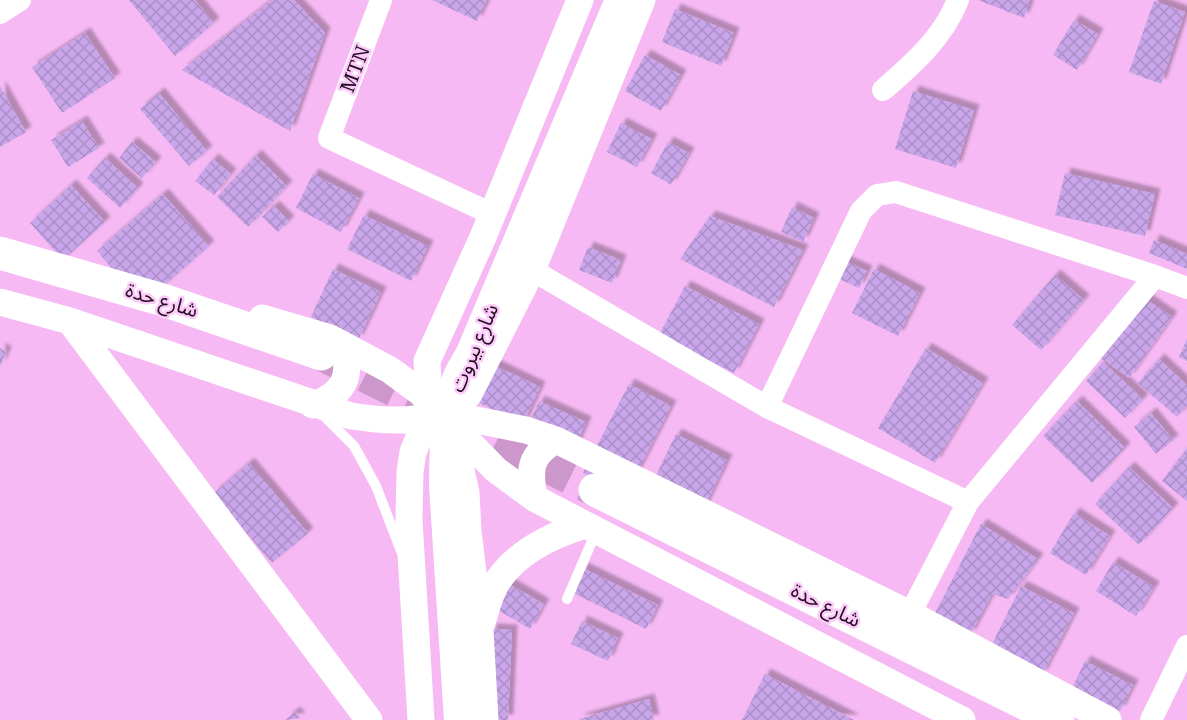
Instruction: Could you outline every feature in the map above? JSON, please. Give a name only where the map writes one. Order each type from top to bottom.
[{"type":"main road","name":"شارع بيروت","points":[[439,720],[424,485],[429,409],[437,377],[599,0]]},
{"type":"main road","name":"شارع بيروت","points":[[460,720],[445,485],[445,448],[449,413],[457,381],[472,353],[621,0]]},
{"type":"main road","name":"شارع حدة","points":[[0,253],[163,300],[326,356]]},
{"type":"main road","name":"شارع حدة","points":[[0,273],[326,356]]},
{"type":"main road","name":"شارع حدة","points":[[591,513],[1008,720]]},
{"type":"main road","name":"شارع حدة","points":[[591,513],[1058,720]]},
{"type":"street","points":[[0,13],[20,0]]},
{"type":"street","name":"MTN","points":[[381,0],[329,138],[488,226]]},
{"type":"street","points":[[485,720],[480,630],[468,531],[466,493],[458,456],[428,382],[428,361],[488,226],[580,0]]},
{"type":"street","points":[[0,302],[70,321],[351,416],[386,421],[412,420],[441,413],[462,402],[469,394],[532,270],[642,0]]},
{"type":"street","points":[[883,90],[926,51],[953,14],[958,0]]},
{"type":"street","points":[[767,407],[861,211],[877,195],[896,192],[1187,288]]},
{"type":"street","points":[[488,226],[532,270],[767,407],[968,502]]},
{"type":"street","points":[[0,240],[330,338],[326,356]]},
{"type":"street","points":[[910,614],[968,502],[1155,276]]},
{"type":"street","points":[[70,321],[369,720]]},
{"type":"street","points":[[326,356],[402,372],[428,361]]},
{"type":"street","points":[[313,405],[328,400],[340,388],[346,376],[348,359],[326,356]]},
{"type":"street","points":[[390,370],[420,392],[496,470],[534,498],[591,513],[962,720]]},
{"type":"street","points":[[469,394],[526,430]]},
{"type":"street","points":[[441,413],[526,430],[556,440],[910,614],[1108,720]]},
{"type":"street","points":[[421,720],[409,520],[413,452],[420,435],[441,413]]},
{"type":"street","points":[[534,498],[530,475],[534,459],[544,447],[556,440]]},
{"type":"street","points":[[480,630],[488,602],[498,580],[513,563],[537,545],[591,513]]},
{"type":"street","points":[[1151,720],[1187,646]]},
{"type":"lane","points":[[313,405],[354,446],[376,486],[412,580]]},
{"type":"lane","points":[[567,599],[591,513]]},
{"type":"building","points":[[129,0],[195,0],[214,23],[175,56]]},
{"type":"building","points":[[272,0],[294,0],[325,33],[290,131],[182,70]]},
{"type":"building","points":[[432,0],[487,0],[477,21]]},
{"type":"building","points":[[978,0],[1030,0],[1024,18]]},
{"type":"building","points":[[1154,1],[1185,12],[1161,84],[1129,72]]},
{"type":"building","points":[[675,9],[734,33],[721,66],[662,42]]},
{"type":"building","points":[[1074,20],[1098,34],[1077,70],[1053,55]]},
{"type":"building","points":[[85,33],[115,78],[62,113],[32,67]]},
{"type":"building","points":[[645,55],[681,75],[661,111],[625,91]]},
{"type":"building","points":[[0,86],[26,132],[0,147]]},
{"type":"building","points":[[913,91],[974,110],[956,168],[895,149]]},
{"type":"building","points":[[159,93],[207,151],[189,166],[140,109]]},
{"type":"building","points":[[82,121],[99,148],[68,167],[51,140]]},
{"type":"building","points":[[621,123],[652,139],[637,167],[607,152]]},
{"type":"building","points":[[132,142],[156,162],[142,178],[119,158]]},
{"type":"building","points":[[668,142],[689,153],[671,185],[651,173]]},
{"type":"building","points":[[256,155],[287,186],[248,227],[217,197]]},
{"type":"building","points":[[105,158],[138,188],[120,208],[87,178]]},
{"type":"building","points":[[213,159],[231,174],[214,195],[195,181]]},
{"type":"building","points":[[1065,173],[1155,194],[1145,236],[1055,215]]},
{"type":"building","points":[[313,174],[359,198],[341,232],[296,208]]},
{"type":"building","points":[[71,185],[105,222],[63,260],[30,223]]},
{"type":"building","points":[[163,194],[209,246],[143,304],[97,251]]},
{"type":"building","points":[[274,206],[289,221],[278,232],[262,217]]},
{"type":"building","points":[[792,207],[814,218],[803,242],[781,232]]},
{"type":"building","points":[[364,215],[428,246],[411,281],[347,249]]},
{"type":"building","points":[[710,216],[803,250],[774,307],[680,259]]},
{"type":"building","points":[[1154,240],[1187,254],[1187,269],[1149,253]]},
{"type":"building","points":[[588,247],[621,260],[612,283],[579,270]]},
{"type":"building","points":[[833,256],[867,271],[859,288],[826,273]]},
{"type":"building","points":[[333,269],[381,292],[358,340],[311,317]]},
{"type":"building","points":[[874,269],[920,293],[898,336],[852,313]]},
{"type":"building","points":[[1055,275],[1084,300],[1041,350],[1012,325]]},
{"type":"building","points":[[685,286],[759,324],[734,373],[659,335]]},
{"type":"building","points":[[1137,293],[1172,317],[1129,378],[1095,354]]},
{"type":"building","points":[[1187,339],[1187,361],[1179,357]]},
{"type":"building","points":[[0,348],[6,352],[0,367]]},
{"type":"building","points":[[926,348],[983,383],[935,463],[878,428]]},
{"type":"building","points":[[475,356],[540,387],[523,424],[458,393]]},
{"type":"building","points":[[1159,359],[1187,385],[1187,406],[1177,417],[1138,383]]},
{"type":"building","points":[[1103,362],[1143,399],[1125,418],[1086,381]]},
{"type":"building","points":[[629,384],[671,406],[625,495],[583,473]]},
{"type":"building","points":[[539,401],[586,422],[565,470],[518,448]]},
{"type":"building","points":[[1077,401],[1125,448],[1092,483],[1043,436]]},
{"type":"building","points":[[1151,413],[1173,440],[1156,454],[1134,427]]},
{"type":"building","points":[[676,434],[727,460],[697,522],[646,496]]},
{"type":"building","points":[[1187,448],[1187,501],[1162,481]]},
{"type":"building","points":[[249,463],[308,533],[272,563],[213,494]]},
{"type":"building","points":[[1129,467],[1173,508],[1139,545],[1095,504]]},
{"type":"building","points":[[1074,513],[1110,536],[1086,575],[1050,553]]},
{"type":"building","points":[[981,524],[1038,559],[1008,599],[992,594],[970,635],[935,613]]},
{"type":"building","points":[[1113,562],[1154,587],[1136,616],[1096,591]]},
{"type":"building","points":[[583,568],[658,605],[646,629],[571,592]]},
{"type":"building","points":[[507,583],[544,604],[530,629],[493,607]]},
{"type":"building","points":[[1021,586],[1074,613],[1042,675],[990,648]]},
{"type":"building","points":[[582,621],[618,638],[608,661],[571,644]]},
{"type":"building","points":[[491,629],[512,630],[508,720],[487,720]]},
{"type":"building","points":[[1085,661],[1133,685],[1120,711],[1072,688]]},
{"type":"building","points":[[765,674],[854,720],[742,720]]},
{"type":"building","points":[[649,699],[654,720],[579,720],[579,719]]},
{"type":"building","points":[[295,712],[300,718],[285,720]]},
{"type":"tunnel","points":[[321,354],[595,490]]}]
